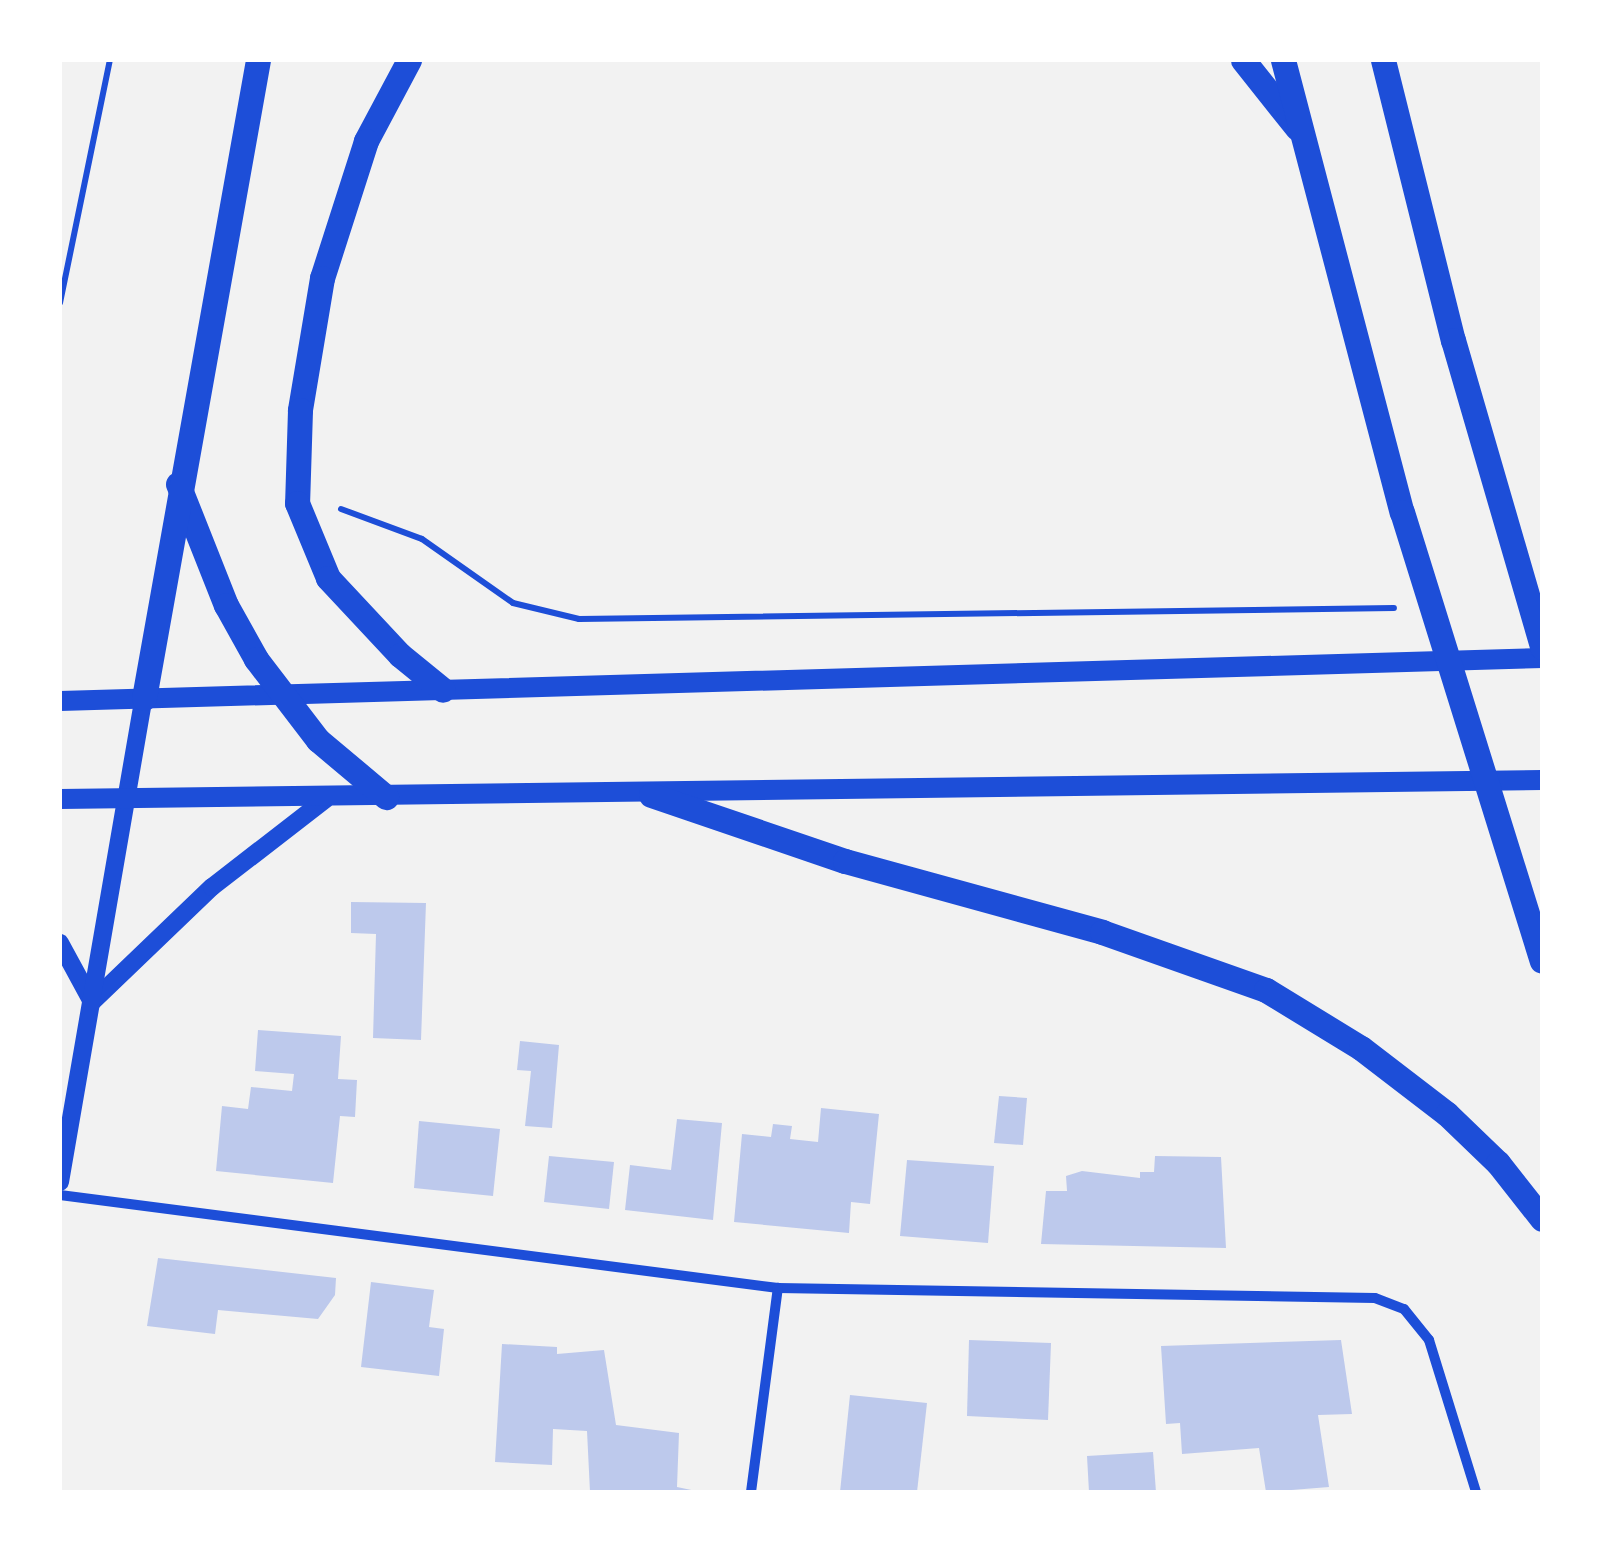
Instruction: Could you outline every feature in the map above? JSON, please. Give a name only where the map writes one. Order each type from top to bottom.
[{"type":"main road","points":[[144,698],[178,484],[258,60]]},
{"type":"main road","points":[[409,60],[366,141],[322,278],[300,410],[297,503],[328,578],[400,655],[443,690]]},
{"type":"main road","points":[[1243,60],[1303,136]]},
{"type":"main road","points":[[1283,60],[1358,349],[1542,961]]},
{"type":"main road","points":[[1383,60],[1453,340],[1542,647]]},
{"type":"main road","points":[[178,484],[226,605],[282,694],[318,740],[386,797]]},
{"type":"main road","points":[[60,701],[1542,658]]},
{"type":"main road","points":[[60,799],[651,795],[1542,780]]},
{"type":"main road","points":[[651,795],[846,860],[1102,932],[1266,990],[1362,1048],[1448,1114],[1542,1219]]},
{"type":"street","points":[[60,1182],[144,698]]},
{"type":"street","points":[[92,1002],[212,887],[326,798]]},
{"type":"street","points":[[60,943],[92,1002]]},
{"type":"street","points":[[60,1195],[778,1288],[1375,1298],[1404,1309],[1429,1340],[1476,1492]]},
{"type":"street","points":[[751,1492],[778,1288]]},
{"type":"path","points":[[60,303],[110,60]]},
{"type":"path","points":[[334,508],[368,514],[422,539],[513,603],[579,619],[1407,608]]},
{"type":"building","points":[[351,902],[426,903],[421,1040],[373,1038],[376,934],[351,933]]},
{"type":"building","points":[[258,1030],[341,1036],[338,1079],[357,1080],[355,1117],[340,1116],[333,1183],[216,1171],[222,1106],[248,1109],[251,1087],[292,1091],[294,1074],[255,1071]]},
{"type":"building","points":[[520,1041],[559,1045],[552,1128],[525,1126],[531,1071],[517,1070]]},
{"type":"building","points":[[999,1096],[1027,1098],[1023,1145],[994,1143]]},
{"type":"building","points":[[821,1108],[879,1114],[870,1204],[851,1202],[849,1233],[734,1222],[742,1134],[771,1137],[773,1124],[792,1126],[790,1139],[818,1142]]},
{"type":"building","points":[[677,1119],[722,1123],[713,1220],[625,1210],[630,1165],[671,1170]]},
{"type":"building","points":[[419,1121],[500,1129],[493,1196],[414,1188]]},
{"type":"building","points":[[549,1156],[614,1162],[609,1209],[544,1202]]},
{"type":"building","points":[[1155,1156],[1221,1157],[1226,1248],[1041,1244],[1046,1191],[1067,1191],[1066,1176],[1082,1171],[1140,1178],[1140,1172],[1154,1172]]},
{"type":"building","points":[[907,1160],[994,1166],[988,1243],[900,1236]]},
{"type":"building","points":[[158,1258],[336,1278],[335,1295],[318,1319],[218,1310],[215,1334],[147,1326]]},
{"type":"building","points":[[371,1282],[434,1290],[429,1327],[444,1329],[439,1376],[361,1367]]},
{"type":"building","points":[[969,1340],[1051,1343],[1048,1420],[967,1416]]},
{"type":"building","points":[[1341,1340],[1352,1414],[1318,1415],[1329,1487],[1266,1492],[1259,1448],[1182,1454],[1180,1423],[1166,1424],[1161,1346]]},
{"type":"building","points":[[502,1344],[557,1347],[557,1354],[604,1350],[616,1425],[679,1433],[677,1487],[701,1492],[590,1492],[587,1431],[553,1429],[552,1465],[495,1462]]},
{"type":"building","points":[[850,1395],[927,1403],[917,1492],[840,1492]]},
{"type":"building","points":[[1153,1452],[1156,1492],[1089,1492],[1087,1456]]}]
